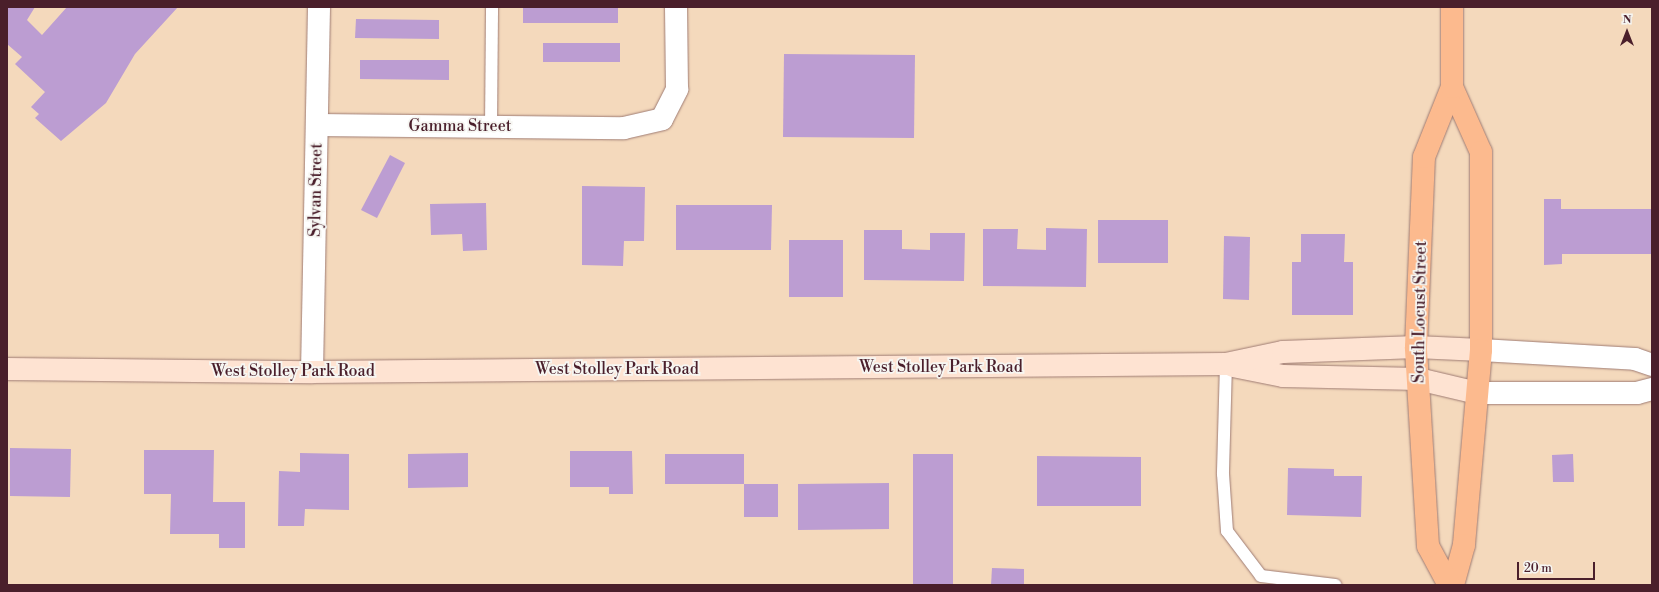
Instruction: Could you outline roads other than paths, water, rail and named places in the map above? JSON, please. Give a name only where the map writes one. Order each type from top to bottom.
[{"type":"main road","name":"South Locust Street","points":[[1449,585],[1428,546],[1416,347],[1424,157],[1452,87],[1452,7]]},
{"type":"main road","name":"South Locust Street","points":[[1452,87],[1481,152],[1482,350],[1464,545],[1453,585]]},
{"type":"main road","name":"West Stolley Park Road","points":[[7,369],[312,372],[1226,364],[1283,352],[1416,347],[1482,350]]},
{"type":"main road","name":"West Stolley Park Road","points":[[1226,364],[1283,376],[1418,379],[1478,393]]},
{"type":"street","name":"Sylvan Street","points":[[312,372],[319,7]]},
{"type":"street","name":"Gamma Street","points":[[317,125],[624,128],[662,119],[677,89],[676,7]]},
{"type":"street","points":[[1482,350],[1634,359],[1652,366]]},
{"type":"street","points":[[1478,393],[1637,393],[1652,389]]},
{"type":"lane","points":[[491,127],[492,7]]},
{"type":"lane","points":[[1226,364],[1223,474],[1227,531],[1261,576],[1335,585]]}]
